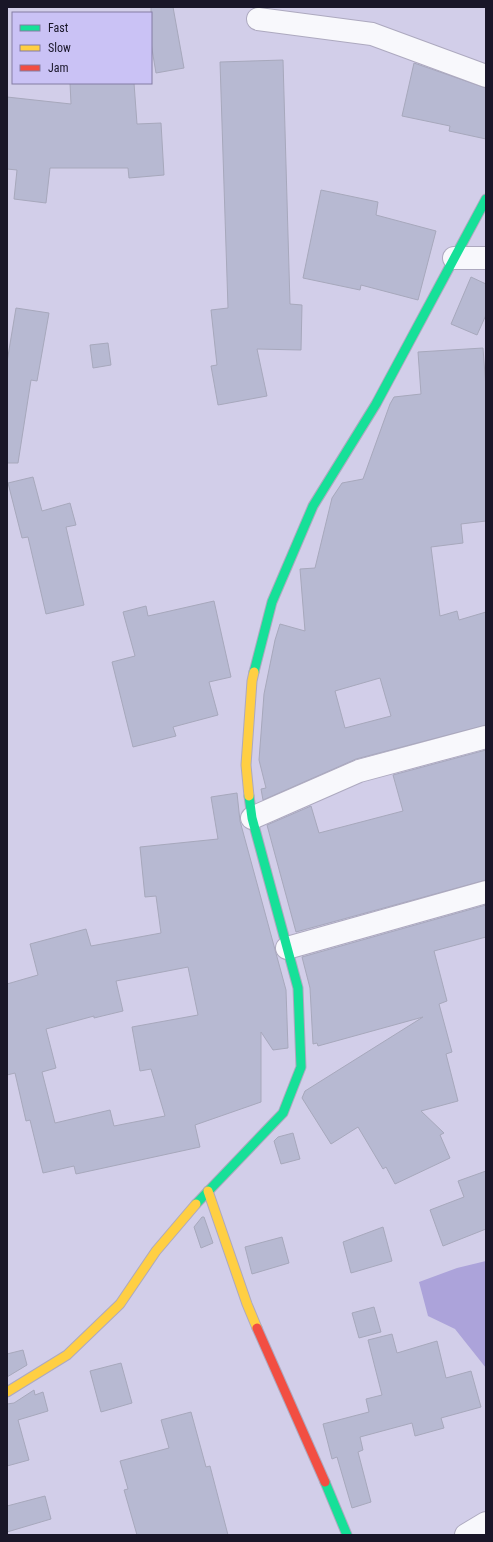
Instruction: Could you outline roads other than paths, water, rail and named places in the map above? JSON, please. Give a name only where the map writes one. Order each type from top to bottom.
[{"type":"street","points":[[258,18],[372,34],[486,76]]},
{"type":"street","points":[[7,1392],[67,1355],[120,1304],[156,1251],[208,1191],[250,1150],[283,1113],[301,1067],[298,988],[252,818],[246,765],[252,681],[272,602],[313,506],[376,404],[486,199]]},
{"type":"street","points":[[454,258],[486,258]]},
{"type":"street","points":[[252,818],[359,771],[486,736]]},
{"type":"street","points":[[287,948],[486,892]]},
{"type":"street","points":[[208,1191],[247,1304],[347,1535]]},
{"type":"street","points":[[466,1535],[486,1523]]}]
